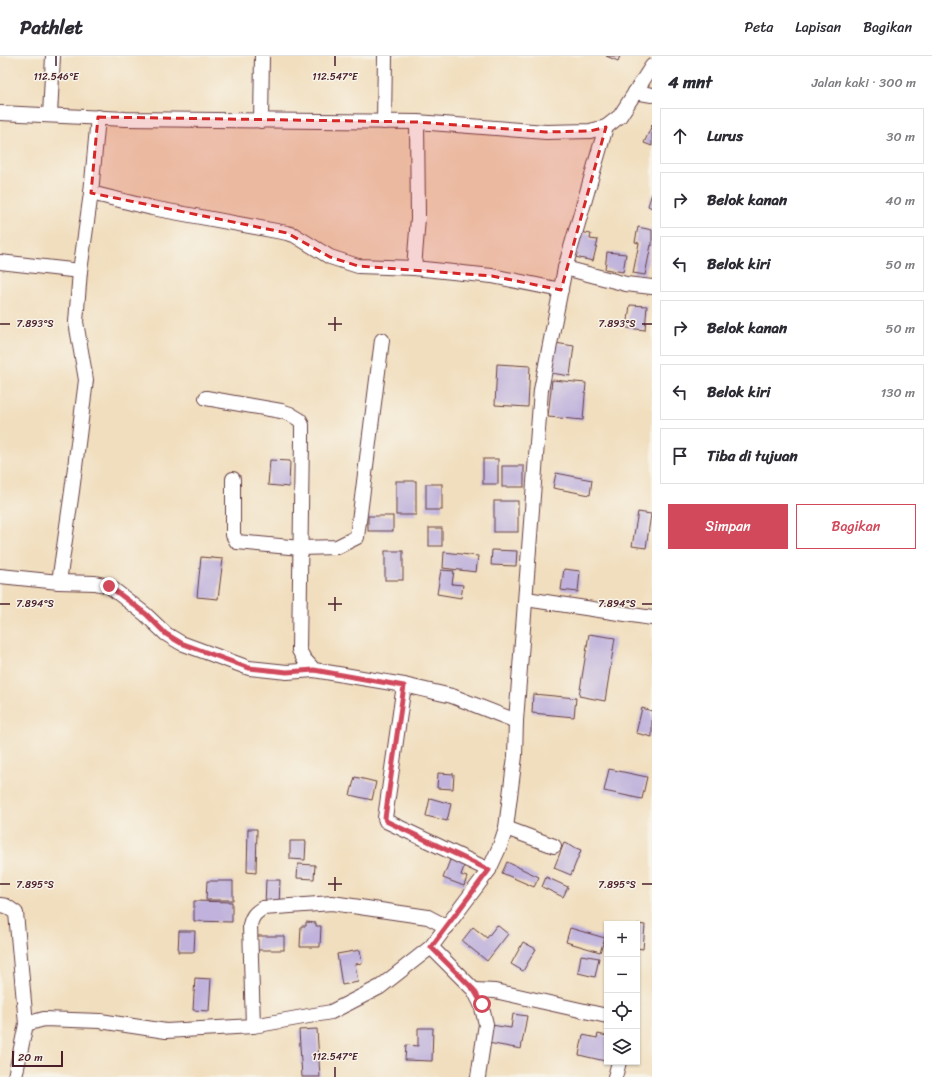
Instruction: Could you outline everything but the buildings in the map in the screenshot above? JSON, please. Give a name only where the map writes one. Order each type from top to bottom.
[{"type":"street","points":[[50,115],[53,56]]},
{"type":"street","points":[[261,121],[262,56]]},
{"type":"street","points":[[384,122],[385,56]]},
{"type":"street","points":[[0,113],[261,121],[417,122],[546,132],[590,131],[606,127],[620,116],[652,66]]},
{"type":"street","points":[[635,92],[652,96]]},
{"type":"street","points":[[59,582],[86,380],[76,322],[80,272],[91,193],[98,117]]},
{"type":"street","points":[[414,268],[418,218],[417,122]]},
{"type":"street","points":[[26,1024],[44,1019],[100,1021],[166,1031],[253,1026],[331,1012],[380,987],[431,947],[489,870],[506,828],[515,756],[516,721],[541,390],[565,268],[606,127]]},
{"type":"street","points":[[91,193],[152,208],[287,233],[294,235],[330,257],[358,266],[414,268],[492,276],[561,290]]},
{"type":"street","points":[[0,262],[80,272]]},
{"type":"street","points":[[565,268],[626,284],[652,287]]},
{"type":"street","points":[[233,479],[233,535],[237,542],[300,548],[337,547],[357,537],[382,340]]},
{"type":"street","points":[[206,398],[281,411],[300,420],[302,425],[299,650],[304,659],[314,670]]},
{"type":"street","points":[[0,576],[59,582],[96,583],[109,586],[146,614],[166,634],[181,643],[249,668],[287,672],[314,670],[404,686],[452,696],[516,721]]},
{"type":"street","points":[[526,600],[652,618]]},
{"type":"street","points":[[404,686],[385,818],[386,821],[489,870]]},
{"type":"street","points":[[506,828],[554,846]]},
{"type":"street","points":[[253,1026],[250,925],[255,912],[263,908],[332,903],[428,917],[447,927]]},
{"type":"street","points":[[0,906],[6,906],[16,913],[26,1024],[15,1077]]},
{"type":"street","points":[[431,947],[474,990],[482,1004],[486,1024],[478,1077]]},
{"type":"street","points":[[474,990],[495,991],[604,1015]]},
{"type":"street","points":[[615,1077],[618,1065]]},
{"type":"highlighted area","points":[[98,117],[417,122],[546,132],[590,131],[606,127],[561,290],[492,276],[358,266],[330,257],[287,233],[91,193]]},
{"type":"route","points":[[109,586],[146,614],[166,634],[181,643],[249,668],[287,672],[314,670],[404,686],[385,818],[386,821],[489,870],[431,947],[474,990],[482,1004]]}]
